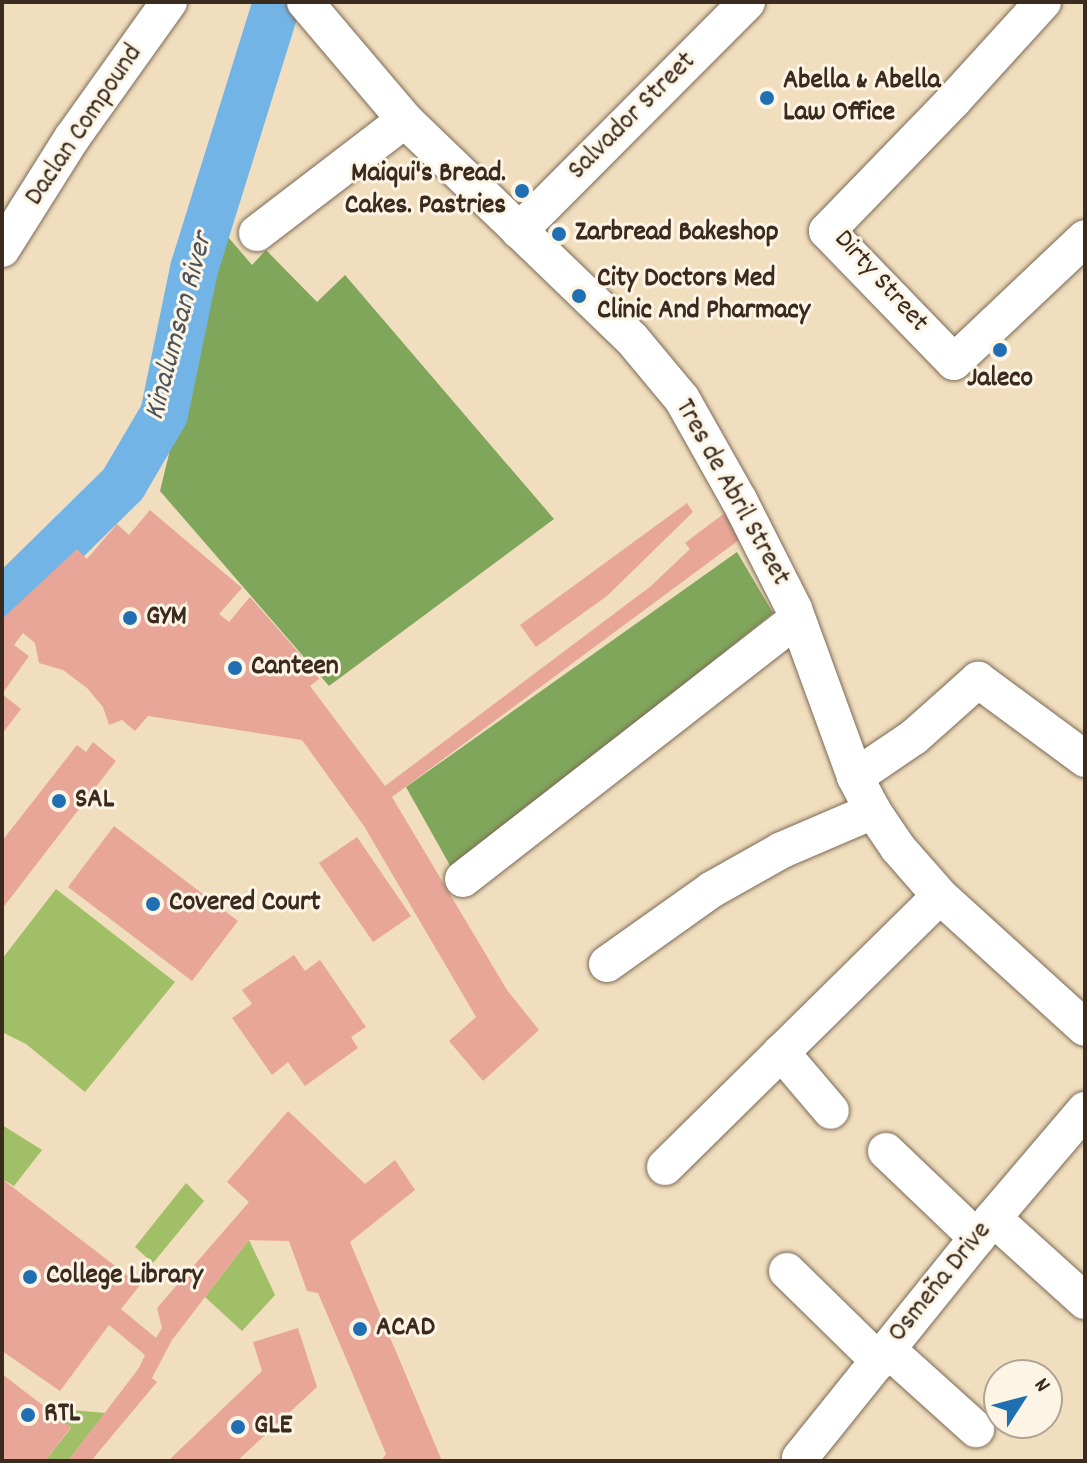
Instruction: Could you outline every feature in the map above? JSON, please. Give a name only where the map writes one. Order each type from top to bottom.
[{"type":"street","name":"Daclan Compound","points":[[2,249],[72,138],[169,2]]},
{"type":"street","name":"Tres de Abril Street","points":[[305,2],[405,120],[632,339],[682,399],[739,500],[797,619],[855,777],[873,811],[898,848],[940,896],[1085,1028]]},
{"type":"street","name":"Salvador Street","points":[[519,231],[747,2]]},
{"type":"street","name":"Dirty Street","points":[[1043,2],[953,101],[827,231],[954,362],[1085,238]]},
{"type":"street","points":[[257,233],[405,120]]},
{"type":"street","points":[[463,879],[797,619]]},
{"type":"street","points":[[855,777],[914,737],[978,680],[1085,759]]},
{"type":"street","points":[[607,964],[723,883],[782,850],[873,811]]},
{"type":"street","points":[[665,1167],[940,896]]},
{"type":"street","points":[[781,1052],[831,1111]]},
{"type":"street","name":"Osmeña Drive","points":[[801,1459],[985,1228],[1085,1110]]},
{"type":"street","points":[[886,1151],[1085,1301]]},
{"type":"street","points":[[787,1271],[883,1355],[976,1429]]},
{"type":"green space","points":[[223,231],[252,265],[266,250],[317,302],[345,275],[554,519],[329,686],[160,491]]},
{"type":"green space","points":[[737,552],[773,613],[452,869],[406,787]]},
{"type":"green space","points":[[56,889],[175,982],[85,1092],[26,1044],[2,1032],[2,959]]},
{"type":"green space","points":[[2,1125],[42,1150],[14,1186],[2,1179]]},
{"type":"green space","points":[[186,1183],[204,1201],[153,1263],[135,1247]]},
{"type":"green space","points":[[249,1240],[275,1295],[242,1331],[205,1297]]},
{"type":"green space","points":[[72,1410],[105,1413],[68,1461],[45,1461],[71,1428],[63,1422]]},
{"type":"building","points":[[687,503],[693,512],[607,596],[536,647],[520,625]]},
{"type":"building","points":[[150,510],[242,588],[219,614],[229,622],[250,597],[299,653],[319,679],[310,686],[385,786],[651,586],[690,549],[685,543],[726,512],[739,540],[392,797],[507,990],[539,1030],[483,1081],[449,1041],[476,1017],[364,826],[302,740],[148,716],[135,731],[122,720],[109,725],[103,707],[87,688],[63,670],[39,663],[35,643],[23,633],[14,645],[29,656],[2,694],[2,619],[77,549],[87,559],[117,524],[129,535]]},
{"type":"building","points":[[2,694],[21,709],[2,734]]},
{"type":"building","name":"SAL","points":[[93,742],[116,761],[2,909],[2,841],[77,745],[86,752]]},
{"type":"building","name":"Covered Court","points":[[114,826],[238,921],[192,981],[68,887]]},
{"type":"building","points":[[357,837],[411,916],[373,942],[319,863]]},
{"type":"building","points":[[294,955],[305,971],[320,960],[366,1027],[351,1037],[358,1048],[305,1086],[288,1062],[272,1075],[232,1018],[252,1004],[242,990]]},
{"type":"building","points":[[288,1111],[365,1184],[395,1160],[415,1190],[350,1242],[442,1461],[381,1461],[386,1454],[348,1363],[318,1293],[307,1291],[289,1241],[249,1240],[172,1340],[152,1378],[157,1382],[91,1461],[68,1461],[139,1368],[145,1355],[109,1325],[60,1391],[2,1351],[2,1179],[140,1285],[121,1309],[156,1338],[162,1328],[157,1308],[249,1202],[227,1182]]},
{"type":"building","name":"GLE","points":[[298,1328],[317,1387],[237,1461],[168,1461],[262,1371],[253,1342]]},
{"type":"building","name":"RTL","points":[[2,1374],[71,1427],[45,1461],[2,1461]]},
{"type":"waterway","name":"Kinalumsan River","points":[[2,603],[123,484],[164,414],[194,269],[277,2]]},
{"type":"place","name":"Abella & Abella Law Office","points":[[767,98]]},
{"type":"place","name":"Maiqui's Bread. Cakes. Pastries","points":[[522,191]]},
{"type":"place","name":"Zarbread Bakeshop","points":[[559,234]]},
{"type":"place","name":"City Doctors Med Clinic And Pharmacy","points":[[579,296]]},
{"type":"place","name":"Jaleco","points":[[1000,350]]},
{"type":"place","name":"GYM","points":[[130,618]]},
{"type":"place","name":"Canteen","points":[[235,668]]},
{"type":"place","name":"SAL","points":[[59,801]]},
{"type":"place","name":"Covered Court","points":[[153,904]]},
{"type":"place","name":"College Library","points":[[30,1277]]},
{"type":"place","name":"ACAD","points":[[360,1329]]},
{"type":"place","name":"RTL","points":[[28,1415]]},
{"type":"place","name":"GLE","points":[[238,1427]]}]
